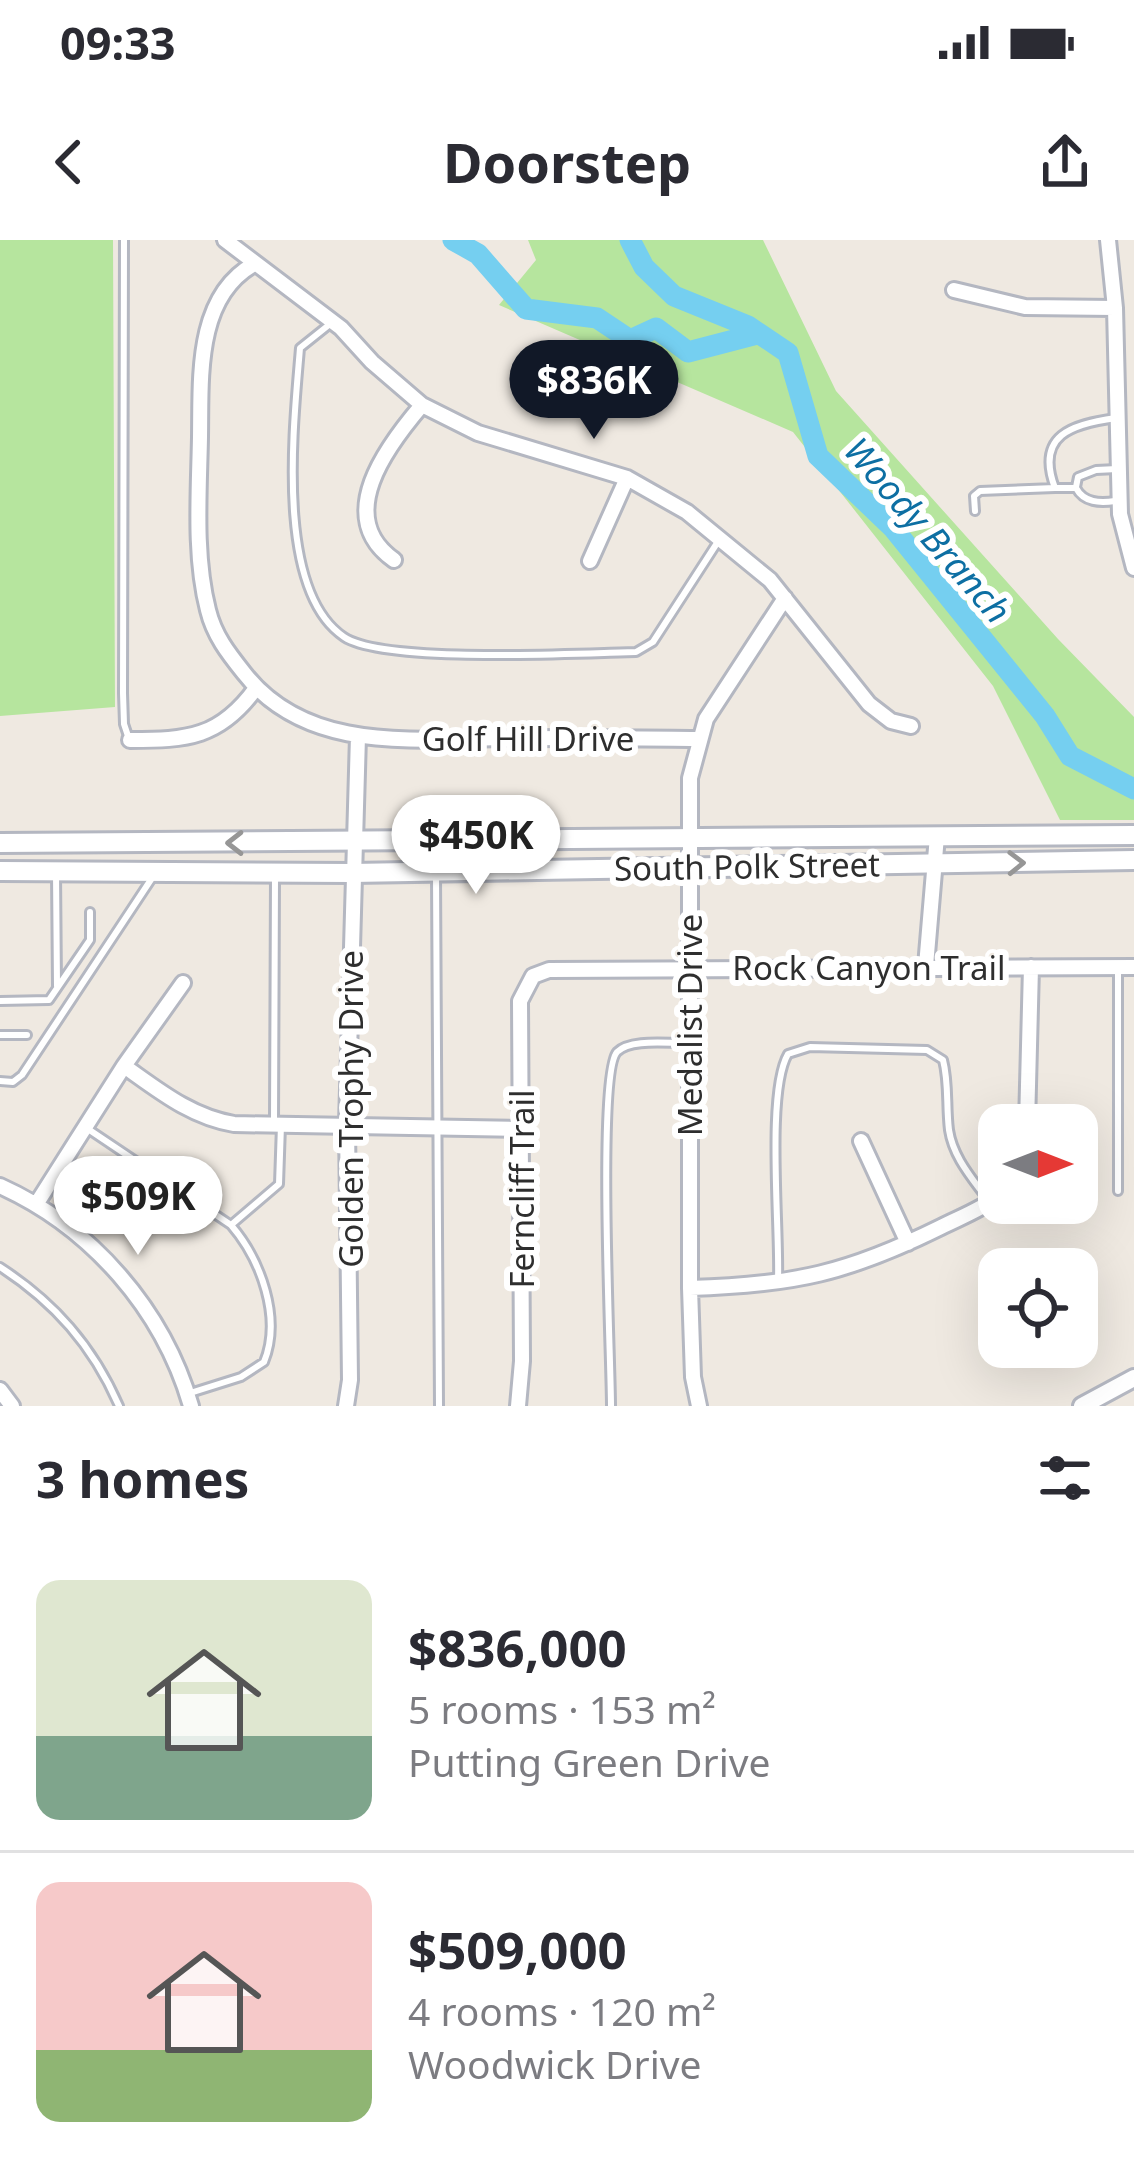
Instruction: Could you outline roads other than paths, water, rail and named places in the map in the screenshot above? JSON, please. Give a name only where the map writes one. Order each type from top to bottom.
[{"type":"main road","name":"South Polk Street","points":[[0,843],[1134,835]]},
{"type":"main road","name":"South Polk Street","points":[[0,871],[352,873],[1134,860]]},
{"type":"street","points":[[225,240],[333,322],[422,405],[495,439],[627,478],[721,537],[785,598],[869,704],[891,721],[911,726]]},
{"type":"street","points":[[1108,240],[1115,308],[1119,501],[1134,568]]},
{"type":"street","points":[[254,264],[225,286],[203,355],[201,559],[208,613],[225,649],[256,688],[298,719],[358,736]]},
{"type":"street","points":[[954,290],[1025,307],[1115,308]]},
{"type":"street","points":[[394,560],[371,536],[366,510],[378,465],[422,405]]},
{"type":"street","points":[[590,561],[627,478]]},
{"type":"street","name":"Medalist Drive","points":[[699,1406],[693,1377],[690,1288],[690,778],[698,739],[717,700],[785,598]]},
{"type":"street","points":[[130,740],[182,740],[202,733],[230,718],[256,688]]},
{"type":"street","name":"Golf Hill Drive","points":[[358,736],[698,739]]},
{"type":"street","name":"Golden Trophy Drive","points":[[346,1406],[350,1380],[347,1124],[352,843],[358,736]]},
{"type":"street","points":[[926,967],[937,836]]},
{"type":"street","name":"Rock Canyon Trail","points":[[533,976],[549,970],[689,967],[1126,967]]},
{"type":"street","points":[[1028,1104],[1031,967]]},
{"type":"street","name":"Ferncliff Trail","points":[[518,1406],[520,1000],[533,976]]},
{"type":"street","points":[[38,1203],[183,983]]},
{"type":"street","points":[[124,1066],[207,1118],[234,1124],[522,1129]]},
{"type":"street","points":[[860,1141],[908,1244]]},
{"type":"street","points":[[0,1186],[38,1203],[111,1263],[159,1333],[189,1400]]},
{"type":"street","points":[[690,1288],[778,1284],[844,1269],[908,1244],[978,1207]]},
{"type":"street","points":[[1082,1406],[1134,1378]]},
{"type":"street","points":[[0,1390],[12,1406]]},
{"type":"lane","points":[[124,240],[123,693],[125,734],[130,740]]},
{"type":"lane","points":[[333,322],[300,348],[295,546],[312,603],[344,638],[381,650],[432,654],[636,652],[652,642],[721,537]]},
{"type":"lane","points":[[1055,488],[1049,461],[1060,436],[1083,423],[1116,418]]},
{"type":"lane","points":[[1117,469],[1078,477],[1076,488],[1083,498],[1119,501]]},
{"type":"lane","points":[[975,511],[974,496],[980,491],[1076,488]]},
{"type":"lane","points":[[56,871],[57,989]]},
{"type":"lane","points":[[436,871],[440,1406]]},
{"type":"lane","points":[[0,1081],[13,1082],[22,1075],[156,872]]},
{"type":"lane","points":[[231,1225],[279,1184],[275,872]]},
{"type":"lane","points":[[0,1001],[49,1000],[90,940],[90,912]]},
{"type":"lane","points":[[1118,1192],[1126,967]]},
{"type":"lane","points":[[0,1035],[27,1035]]},
{"type":"lane","points":[[611,1406],[610,1063],[619,1049],[630,1045],[689,1043]]},
{"type":"lane","points":[[778,1284],[776,1116],[780,1069],[788,1054],[810,1047],[927,1050],[943,1060],[957,1157],[978,1181]]},
{"type":"lane","points":[[86,1127],[231,1225],[269,1301],[270,1348],[257,1370],[189,1400]]},
{"type":"lane","points":[[0,1267],[28,1285],[70,1326],[96,1360],[119,1406]]},
{"type":"waterway","name":"Woody Branch","points":[[453,240],[478,254],[526,309],[597,318],[630,340],[656,328],[688,352],[757,334]]},
{"type":"waterway","name":"Woody Branch","points":[[630,240],[644,267],[674,296],[748,326],[788,353],[818,456],[893,528],[1045,716],[1070,756],[1134,789]]}]
